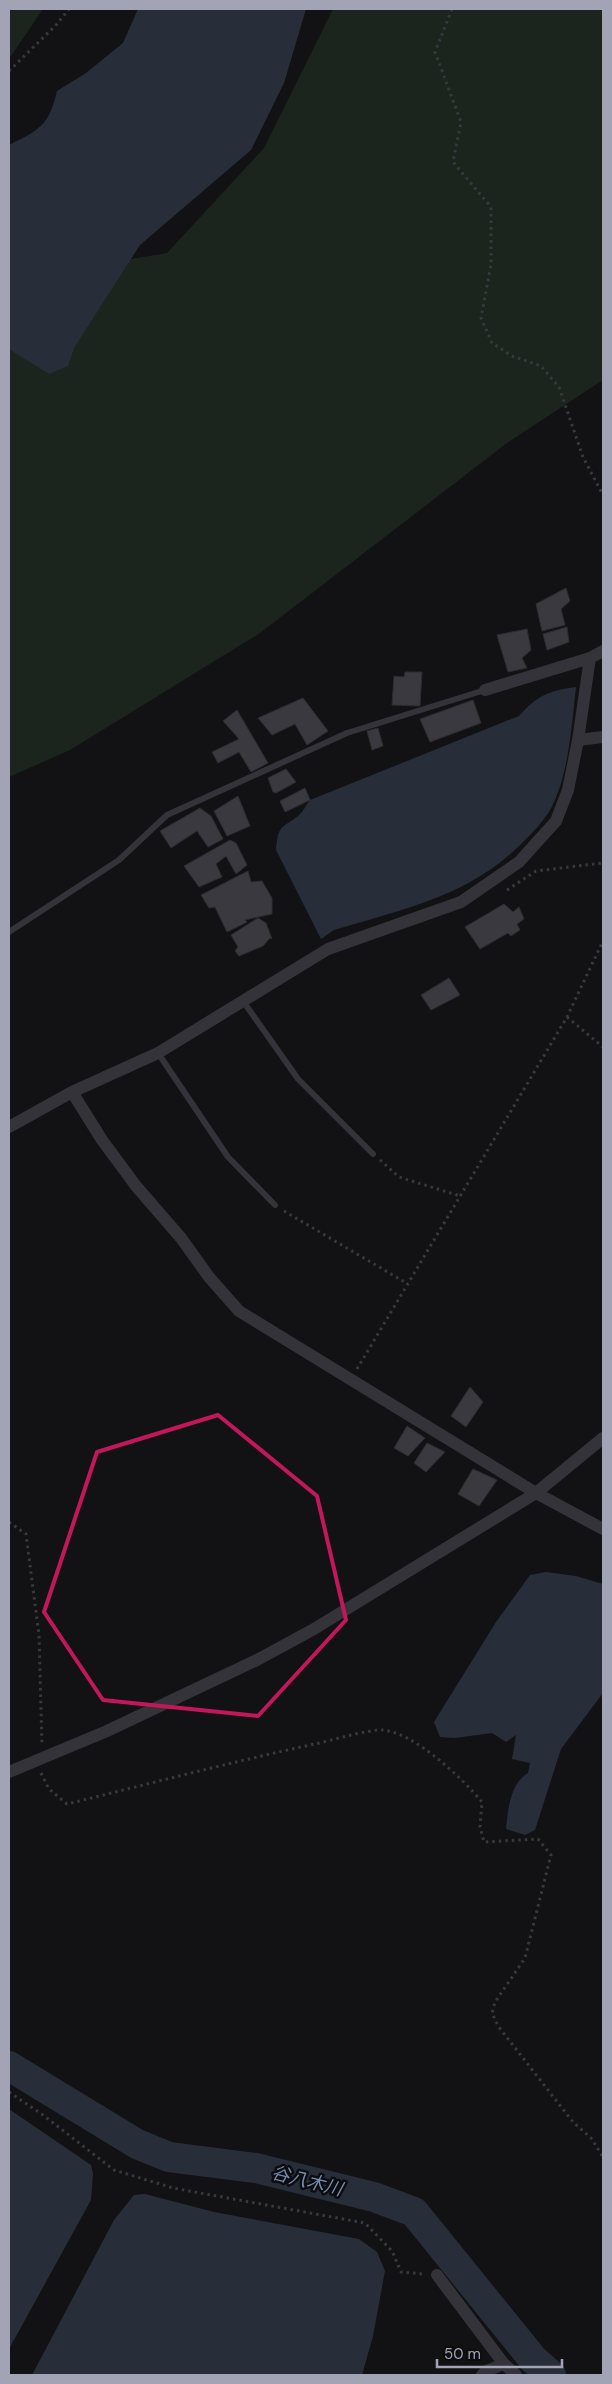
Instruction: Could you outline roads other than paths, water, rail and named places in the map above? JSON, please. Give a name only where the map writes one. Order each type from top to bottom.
[{"type":"street","points":[[485,690],[590,658],[603,651]]},
{"type":"street","points":[[9,1127],[72,1092],[158,1053],[328,950],[461,902],[519,862],[556,821],[568,790],[578,740],[590,658]]},
{"type":"street","points":[[578,740],[603,737]]},
{"type":"street","points":[[72,1092],[102,1140],[136,1186],[181,1238],[209,1276],[239,1311],[536,1493],[603,1529]]},
{"type":"street","points":[[9,1772],[116,1727],[256,1660],[314,1629],[536,1493],[603,1438]]},
{"type":"street","points":[[437,2275],[504,2364],[516,2375]]},
{"type":"street","points":[[482,2375],[486,2371],[504,2364]]},
{"type":"lane","points":[[9,932],[119,860],[167,815],[348,733],[485,690]]},
{"type":"lane","points":[[243,1001],[298,1078],[373,1154]]},
{"type":"lane","points":[[158,1053],[228,1157],[275,1205]]},
{"type":"water","points":[[138,9],[306,9],[284,83],[251,150],[140,245],[74,348],[68,366],[49,374],[9,349],[9,145],[35,131],[46,120],[57,91],[86,73],[123,43]]},
{"type":"water","points":[[576,687],[569,746],[559,789],[549,812],[527,838],[506,858],[484,874],[461,887],[413,907],[334,930],[321,939],[276,850],[281,829],[300,814],[310,800],[519,716],[532,703],[551,692]]},
{"type":"water","points":[[546,1572],[576,1576],[603,1584],[603,1693],[561,1749],[535,1830],[525,1835],[506,1829],[511,1798],[517,1784],[528,1773],[530,1763],[512,1759],[516,1735],[506,1742],[492,1733],[455,1738],[440,1737],[434,1722],[496,1622],[530,1575]]},
{"type":"water","points":[[9,2109],[91,2165],[93,2174],[91,2200],[9,2349]]},
{"type":"water","points":[[145,2194],[214,2212],[359,2239],[377,2252],[385,2271],[373,2336],[362,2375],[32,2375],[114,2220],[134,2195]]},
{"type":"waterway","name":"谷八木川","points":[[9,2066],[137,2144],[169,2157],[256,2168],[374,2197],[414,2212],[533,2359],[551,2375]]}]
